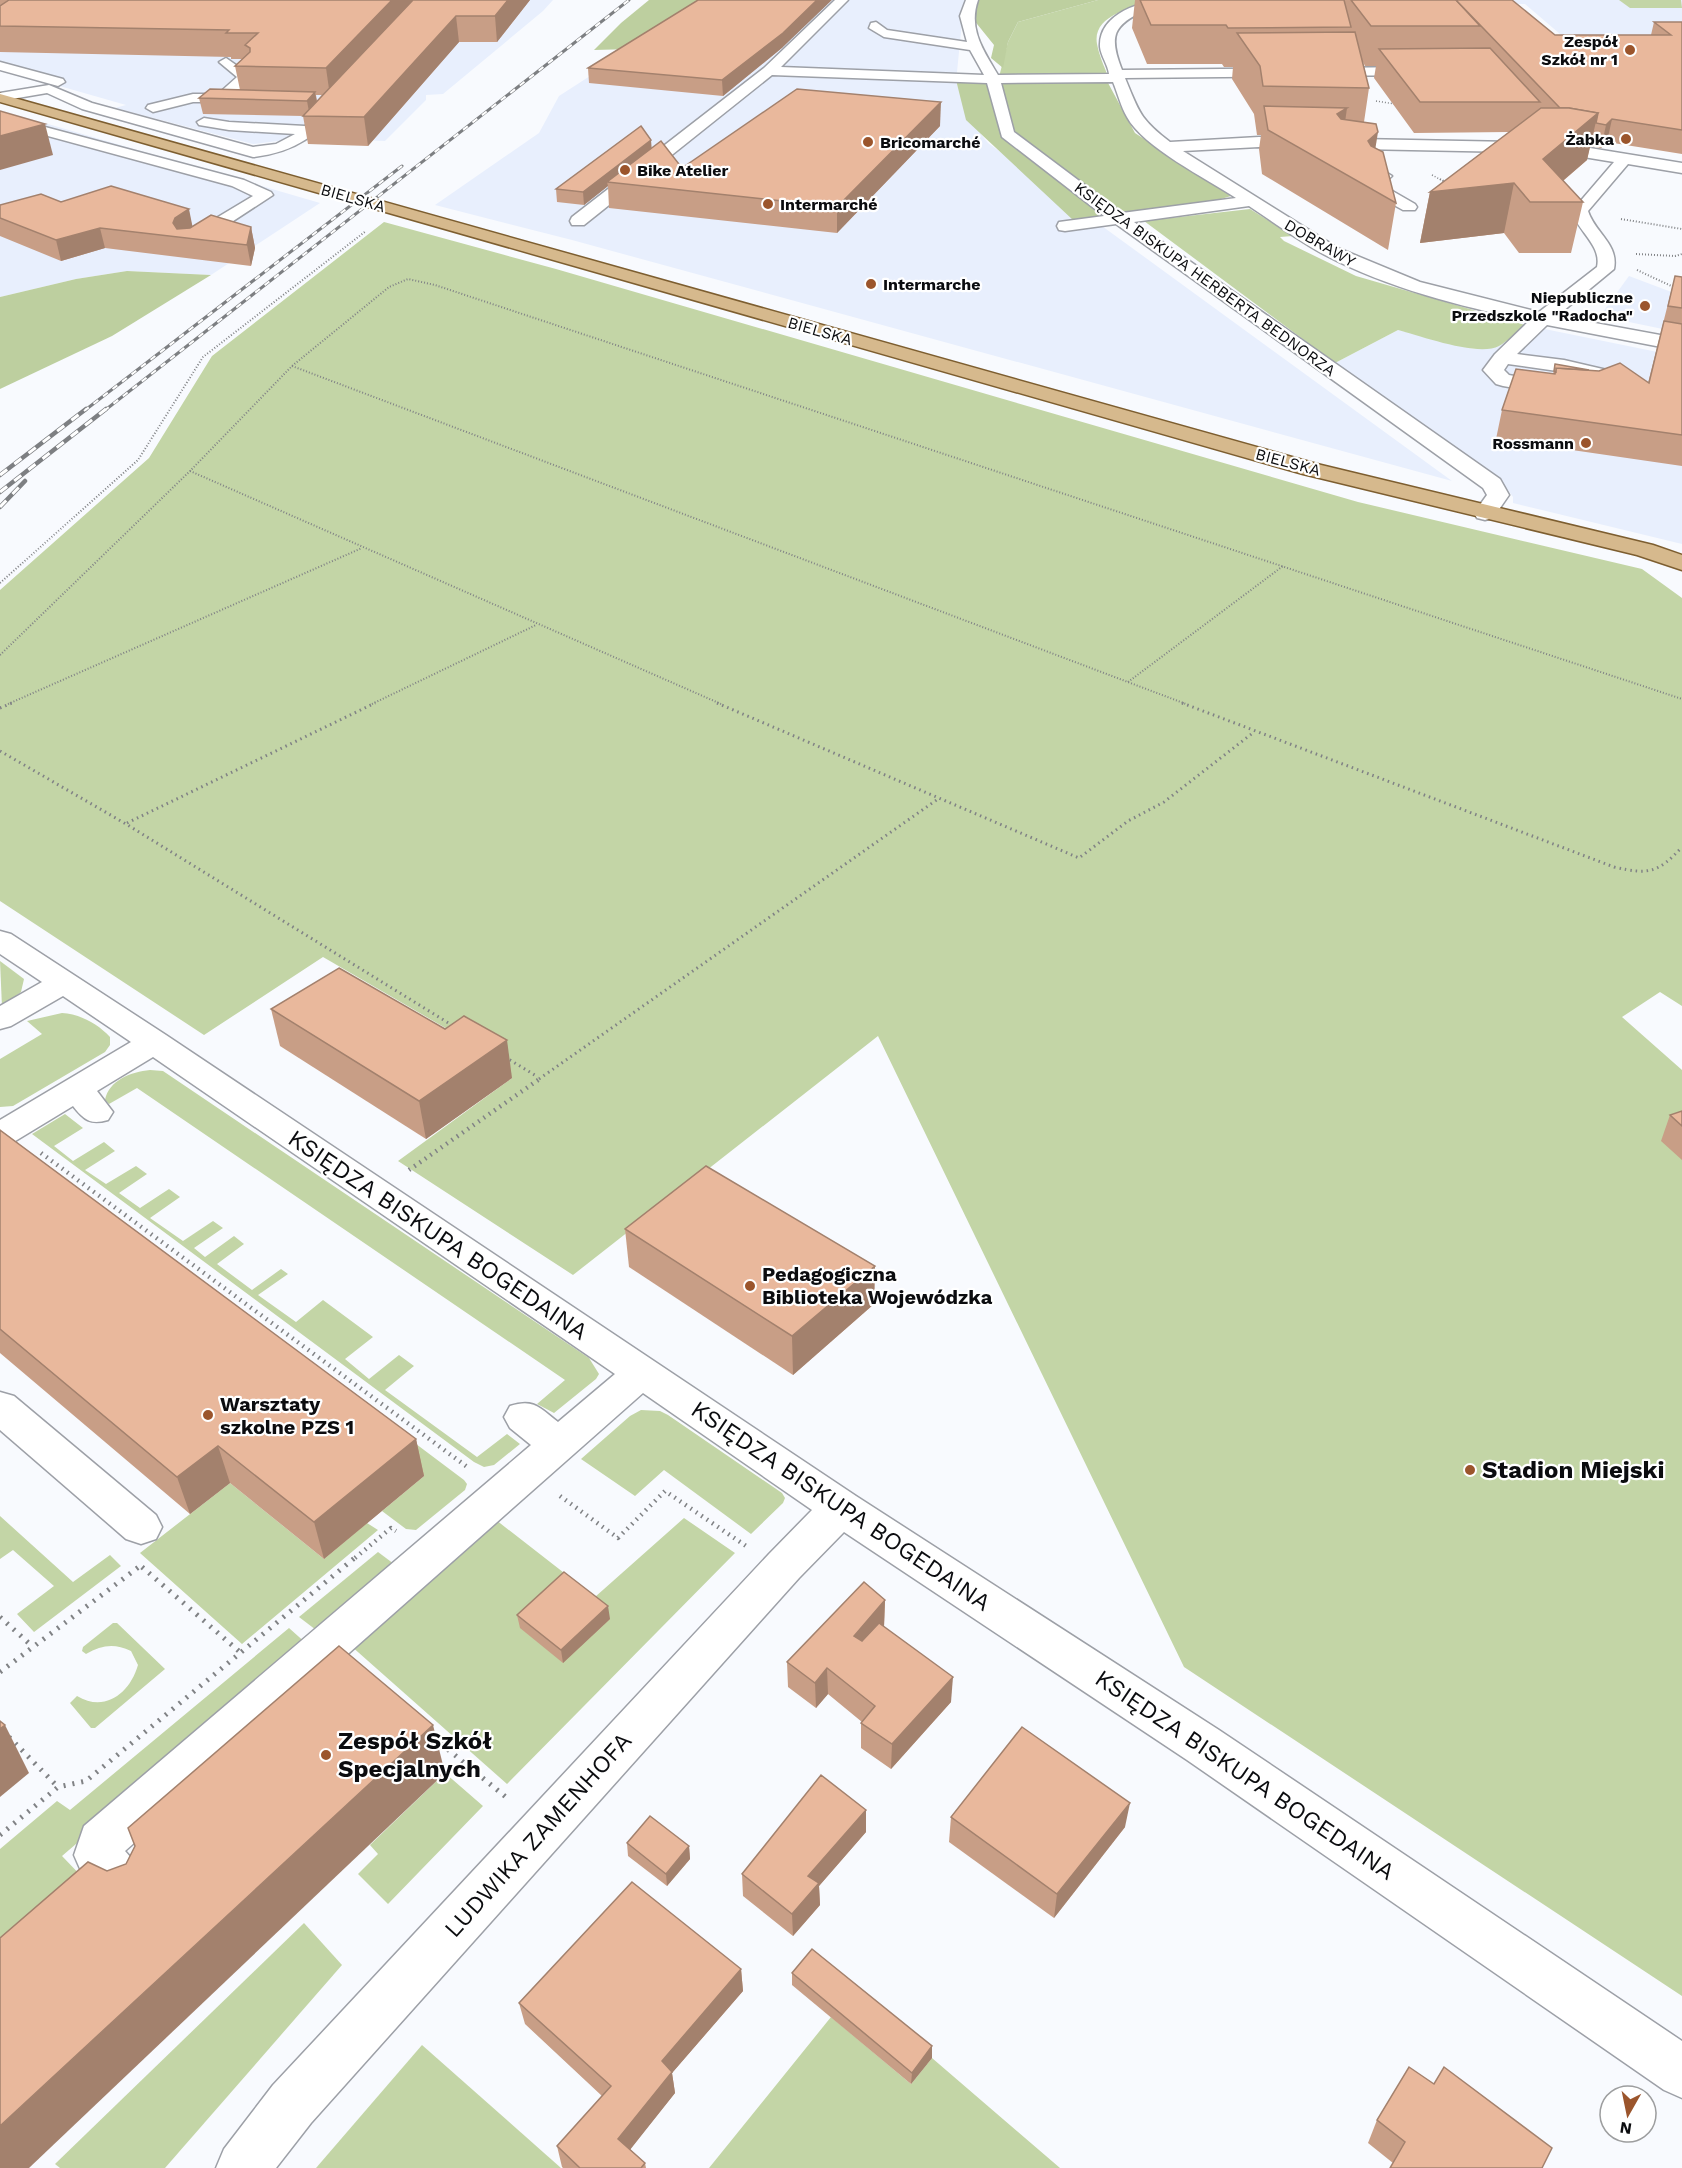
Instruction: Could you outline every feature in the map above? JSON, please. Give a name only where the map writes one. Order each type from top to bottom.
[{"type":"main road","name":"BIELSKA","points":[[0,98],[1232,447],[1485,513],[1645,550],[1682,555]]},
{"type":"main road","name":"BIELSKA","points":[[1645,550],[1682,563]]},
{"type":"street","points":[[578,221],[769,71],[842,0]]},
{"type":"street","name":"KSIĘDZA BISKUPA HERBERTA BEDNORZA","points":[[972,0],[966,16],[975,47],[993,78],[1007,134],[1119,219],[1492,484],[1498,495],[1485,513]]},
{"type":"street","name":"DOBRAWY","points":[[1161,0],[1131,12],[1113,26],[1106,41],[1134,117],[1145,130],[1209,175],[1332,252],[1359,266],[1466,299],[1545,318],[1682,345]]},
{"type":"street","points":[[876,26],[875,28],[884,33],[975,47]]},
{"type":"street","points":[[222,99],[246,77],[226,62]]},
{"type":"street","points":[[22,72],[46,63]]},
{"type":"street","points":[[0,66],[87,90]]},
{"type":"street","points":[[769,71],[993,78],[1436,71]]},
{"type":"street","points":[[1302,72],[1317,94]]},
{"type":"street","points":[[0,98],[31,90],[48,89],[87,106],[253,152],[280,148],[305,134],[339,97],[313,101]]},
{"type":"street","points":[[256,100],[193,98],[148,107],[229,126],[305,134]]},
{"type":"street","points":[[0,118],[238,183],[264,195],[187,243]]},
{"type":"street","points":[[1338,127],[1349,144]]},
{"type":"street","points":[[1552,140],[1625,158],[1682,168]]},
{"type":"street","points":[[1167,147],[1223,143],[1373,145],[1592,141],[1624,147],[1652,158],[1659,164]]},
{"type":"street","points":[[1248,159],[1254,156],[1373,161],[1386,171],[1383,178],[1371,186],[1408,207]]},
{"type":"street","points":[[1571,390],[1541,388],[1503,380],[1493,370],[1502,358],[1545,318],[1605,269],[1609,260],[1607,252],[1581,219],[1581,211],[1625,158]]},
{"type":"street","points":[[1209,175],[1234,168]]},
{"type":"street","points":[[1065,226],[1252,201]]},
{"type":"street","points":[[1502,358],[1596,372],[1606,378],[1605,385],[1592,391]]},
{"type":"street","name":"KSIĘDZA BISKUPA BOGEDAINA","points":[[0,940],[155,1042],[841,1508],[1203,1744],[1682,2072]]},
{"type":"street","points":[[0,1019],[65,982]]},
{"type":"street","points":[[4,1132],[86,1100],[155,1042]]},
{"type":"street","points":[[130,1892],[98,1855],[101,1842],[641,1373]]},
{"type":"street","points":[[0,1407],[139,1551]]},
{"type":"street","points":[[524,1417],[559,1445]]},
{"type":"street","name":"LUDWIKA ZAMENHOFA","points":[[243,2168],[292,2104],[784,1566],[841,1508]]},
{"type":"path","points":[[1317,94],[1402,105]]},
{"type":"path","points":[[1373,145],[1455,187]]},
{"type":"path","points":[[1581,211],[1682,229]]},
{"type":"path","points":[[0,583],[138,460],[203,357],[372,226]]},
{"type":"path","points":[[1634,254],[1675,256],[1682,254]]},
{"type":"path","points":[[1628,266],[1682,291]]},
{"type":"path","points":[[0,655],[190,471],[292,366],[389,287],[399,281],[418,280],[1682,699]]},
{"type":"path","points":[[292,366],[1614,867],[1640,873],[1663,868],[1682,847]]},
{"type":"path","points":[[190,471],[536,624],[1079,858],[1128,821],[1164,802],[1255,732]]},
{"type":"path","points":[[0,708],[363,548]]},
{"type":"path","points":[[1128,683],[1284,566]]},
{"type":"path","points":[[126,824],[536,624]]},
{"type":"path","points":[[0,751],[126,824],[458,1028]]},
{"type":"path","points":[[375,1191],[411,1169],[538,1077],[939,799]]},
{"type":"path","points":[[498,1053],[538,1077]]},
{"type":"path","points":[[4,1132],[475,1473]]},
{"type":"path","points":[[526,1474],[618,1538],[665,1491],[752,1550],[784,1566]]},
{"type":"path","points":[[0,1672],[33,1647],[139,1551],[241,1653]]},
{"type":"path","points":[[0,1617],[33,1647]]},
{"type":"path","points":[[425,1731],[507,1798]]},
{"type":"path","points":[[0,1741],[7,1735],[58,1787]]},
{"type":"shaded area","points":[[0,0],[553,0],[543,11],[443,94],[426,95],[426,100],[385,141],[301,138],[253,144],[115,108],[126,105],[0,69]]},
{"type":"shaded area","points":[[708,0],[977,0],[963,12],[956,82],[971,121],[988,143],[1452,481],[572,240],[435,205],[539,133],[559,96]]},
{"type":"shaded area","name":"Zespół Szkół nr 1","points":[[1404,0],[1682,0],[1682,100],[1637,100],[1525,4],[1407,3]]},
{"type":"shaded area","points":[[0,110],[320,203],[211,275],[127,271],[76,279],[0,297]]},
{"type":"shaded area","name":"Niepubliczne Przedszkole \"Radocha\"","points":[[1629,276],[1682,296],[1682,333],[1600,316]]},
{"type":"shaded area","points":[[1525,325],[1682,357],[1682,544],[1513,503],[1513,497],[1508,490],[1492,476],[1335,363],[1398,330],[1473,349],[1499,346]]},
{"type":"green space","points":[[649,0],[708,0],[632,49],[594,50],[621,23]]},
{"type":"green space","points":[[977,0],[1098,0],[1018,22],[1008,42],[1003,68],[991,58],[994,45],[973,19]]},
{"type":"green space","points":[[1098,0],[1150,0],[1123,10],[1106,20],[1100,27],[1097,44],[1108,76],[999,77],[1008,42],[1018,22]]},
{"type":"green space","points":[[1619,0],[1681,0],[1682,8],[1630,8]]},
{"type":"green space","points":[[956,80],[1107,81],[1135,133],[1231,196],[1211,202],[1073,220],[966,120]]},
{"type":"green space","points":[[1250,209],[1293,236],[1280,237],[1284,241],[1356,276],[1525,325],[1502,344],[1490,349],[1449,344],[1398,330],[1335,363],[1144,221]]},
{"type":"green space","points":[[384,222],[556,269],[1358,502],[1642,569],[1682,598],[1682,1006],[1660,992],[1622,1017],[1682,1070],[1682,1996],[1184,1667],[878,1036],[573,1275],[398,1161],[512,1078],[468,1041],[323,957],[204,1035],[0,901],[0,590],[149,458],[212,356]]},
{"type":"green space","points":[[127,271],[211,275],[112,336],[0,389],[0,297],[76,279]]},
{"type":"green space","points":[[0,961],[24,979],[21,992],[2,1007]]},
{"type":"green space","points":[[62,1013],[75,1015],[100,1028],[110,1037],[110,1045],[105,1052],[13,1106],[0,1107],[0,1059],[42,1034],[27,1021]]},
{"type":"green space","points":[[150,1070],[163,1071],[589,1358],[599,1374],[596,1379],[554,1413],[537,1404],[565,1380],[137,1088],[109,1104],[105,1100],[111,1087],[122,1078]]},
{"type":"green space","points":[[65,1114],[83,1128],[54,1146],[73,1161],[104,1142],[115,1151],[85,1170],[106,1184],[136,1166],[147,1174],[119,1193],[140,1208],[169,1189],[180,1197],[150,1218],[183,1241],[213,1221],[223,1228],[194,1248],[205,1257],[234,1236],[244,1244],[217,1264],[252,1290],[281,1269],[288,1274],[258,1295],[296,1322],[323,1300],[373,1337],[345,1359],[369,1379],[399,1355],[414,1366],[385,1390],[477,1457],[507,1434],[520,1444],[494,1465],[484,1467],[474,1462],[32,1134]]},
{"type":"green space","points":[[227,1302],[464,1480],[467,1484],[465,1490],[416,1530],[406,1529],[382,1511],[424,1476]]},
{"type":"green space","points":[[641,1410],[660,1411],[668,1415],[782,1493],[785,1498],[783,1503],[751,1534],[664,1470],[635,1496],[581,1459],[630,1416]]},
{"type":"green space","points":[[230,1483],[324,1559],[367,1523],[378,1530],[242,1644],[140,1553]]},
{"type":"green space","points":[[0,1516],[73,1582],[110,1555],[121,1566],[34,1632],[17,1614],[54,1586],[13,1550],[0,1559]]},
{"type":"green space","points":[[684,1518],[735,1553],[507,1784],[350,1645],[496,1520],[595,1597]]},
{"type":"green space","points":[[378,1552],[398,1567],[320,1633],[299,1617]]},
{"type":"green space","points":[[113,1623],[117,1623],[165,1669],[95,1728],[91,1728],[70,1703],[77,1696],[87,1701],[97,1702],[115,1697],[129,1684],[138,1665],[131,1651],[119,1647],[103,1647],[86,1654],[82,1651],[83,1647]]},
{"type":"green space","points":[[289,1628],[308,1645],[62,1856],[112,1908],[0,2007],[0,1849],[57,1801],[70,1810]]},
{"type":"green space","points":[[445,1773],[483,1806],[388,1904],[358,1874],[378,1854],[370,1845]]},
{"type":"green space","points":[[304,1923],[342,1965],[165,2168],[60,2168],[55,2164]]},
{"type":"green space","points":[[831,2017],[911,2084],[932,2058],[1060,2168],[709,2168]]},
{"type":"green space","points":[[422,2045],[561,2168],[316,2168]]},
{"type":"building","points":[[9,0],[392,0],[326,68],[235,66],[250,52],[250,48],[245,45],[258,33],[226,33],[229,30],[0,26],[0,6]]},
{"type":"building","points":[[413,0],[508,0],[495,16],[456,16],[364,117],[303,116]]},
{"type":"building","points":[[698,0],[817,0],[783,33],[722,80],[588,68]]},
{"type":"building","points":[[1140,0],[1344,0],[1351,27],[1228,28],[1226,25],[1151,25]]},
{"type":"building","points":[[1351,0],[1456,0],[1480,26],[1371,26]]},
{"type":"building","points":[[1456,0],[1512,0],[1555,35],[1671,35],[1654,22],[1682,22],[1682,130],[1612,119],[1606,125],[1596,123],[1598,113],[1560,108]]},
{"type":"building","points":[[1355,32],[1369,88],[1263,86],[1260,66],[1237,33]]},
{"type":"building","points":[[1490,48],[1540,102],[1420,102],[1379,49]]},
{"type":"building","points":[[210,89],[315,92],[307,101],[199,98]]},
{"type":"building","points":[[797,89],[941,102],[837,207],[607,182],[661,141],[682,168]]},
{"type":"building","points":[[1264,106],[1347,108],[1337,114],[1341,119],[1376,124],[1378,132],[1368,141],[1371,146],[1383,152],[1396,203],[1268,130]]},
{"type":"building","points":[[1541,108],[1569,108],[1598,113],[1543,159],[1583,202],[1530,202],[1514,183],[1430,192]]},
{"type":"building","points":[[0,111],[45,124],[0,136]]},
{"type":"building","points":[[641,126],[651,140],[583,192],[556,189]]},
{"type":"building","points":[[111,186],[189,209],[175,218],[173,223],[177,229],[190,228],[211,215],[251,227],[247,245],[100,228],[56,240],[0,218],[0,205],[41,194],[61,202]]},
{"type":"building","points":[[1675,276],[1682,277],[1682,308],[1668,306]]},
{"type":"building","points":[[1664,321],[1682,324],[1682,435],[1502,410],[1516,369],[1555,374],[1556,368],[1599,371],[1620,363],[1649,383]]},
{"type":"building","points":[[1555,364],[1589,370],[1556,368],[1556,372],[1554,371]]},
{"type":"building","points":[[339,968],[445,1029],[464,1016],[507,1040],[419,1101],[271,1009]]},
{"type":"building","points":[[1682,1111],[1682,1126],[1670,1115]]},
{"type":"building","name":"Warsztaty szkolne PZS 1","points":[[0,1130],[416,1439],[314,1522],[218,1446],[177,1477],[0,1329]]},
{"type":"building","points":[[706,1166],[875,1266],[792,1336],[625,1229]]},
{"type":"building","points":[[564,1572],[608,1606],[561,1650],[517,1615]]},
{"type":"building","points":[[864,1582],[885,1600],[854,1636],[862,1641],[879,1623],[953,1677],[892,1744],[861,1723],[875,1706],[827,1668],[815,1683],[787,1662]]},
{"type":"building","points":[[339,1646],[433,1725],[0,2126],[0,1938],[88,1862],[107,1871],[126,1864],[135,1846],[128,1828]]},
{"type":"building","points":[[1022,1727],[1130,1803],[1057,1894],[951,1817]]},
{"type":"building","points":[[821,1775],[866,1810],[808,1876],[819,1883],[792,1914],[742,1874]]},
{"type":"building","points":[[650,1816],[689,1846],[666,1874],[627,1843]]},
{"type":"building","points":[[632,1882],[741,1969],[662,2061],[672,2072],[618,2139],[645,2163],[641,2168],[580,2168],[557,2146],[611,2086],[519,2003]]},
{"type":"building","points":[[812,1949],[932,2046],[912,2073],[792,1973]]},
{"type":"building","points":[[1409,2067],[1434,2084],[1444,2067],[1552,2148],[1542,2168],[1390,2168],[1405,2142],[1377,2120]]},
{"type":"railway","points":[[104,411],[629,0]]},
{"type":"railway","points":[[84,411],[402,166]]},
{"type":"railway","points":[[0,475],[86,409]]},
{"type":"railway","points":[[0,492],[106,409]]},
{"type":"railway","points":[[0,507],[25,481]]},
{"type":"place","name":"Zespół Szkół nr 1","points":[[1630,50]]},
{"type":"place","name":"Żabka","points":[[1626,139]]},
{"type":"place","name":"Bricomarché","points":[[868,142]]},
{"type":"place","name":"Bike Atelier","points":[[625,170]]},
{"type":"place","name":"Intermarché","points":[[768,204]]},
{"type":"place","name":"Intermarche","points":[[871,284]]},
{"type":"place","name":"Niepubliczne Przedszkole \"Radocha\"","points":[[1645,306]]},
{"type":"place","name":"Rossmann","points":[[1586,443]]},
{"type":"place","name":"Pedagogiczna Biblioteka Wojewódzka","points":[[750,1286]]},
{"type":"place","name":"Warsztaty szkolne PZS 1","points":[[208,1415]]},
{"type":"place","name":"Stadion Miejski","points":[[1470,1470]]},
{"type":"place","name":"Zespół Szkół Specjalnych","points":[[326,1755]]}]
